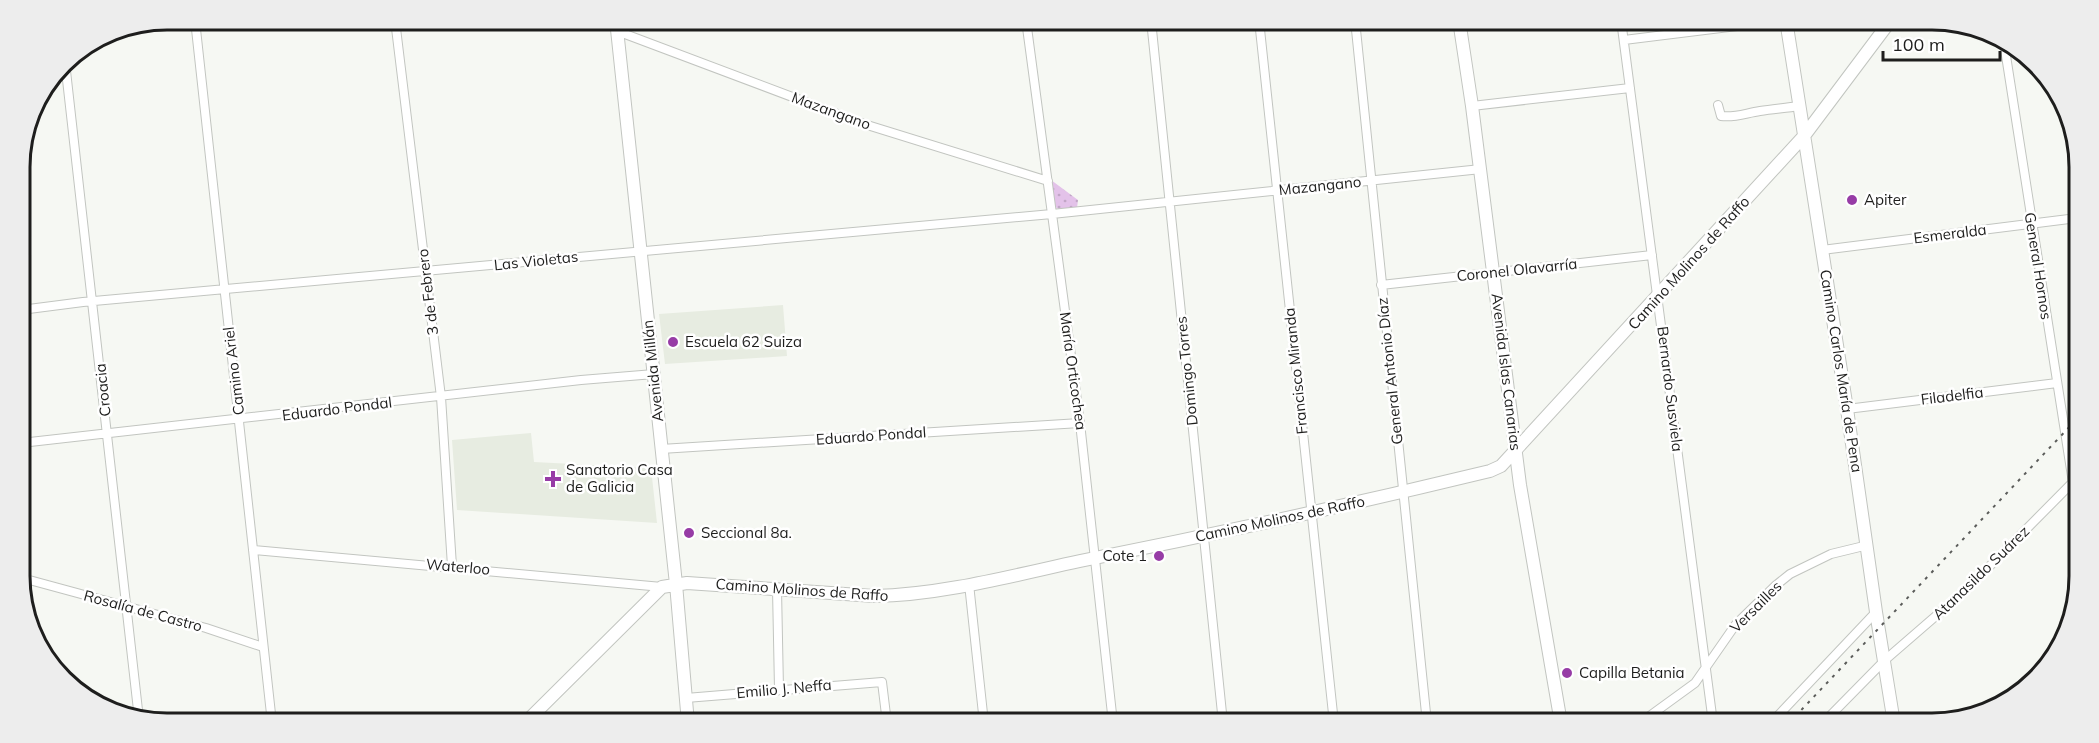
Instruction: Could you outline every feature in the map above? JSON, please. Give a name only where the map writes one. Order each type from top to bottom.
[{"type":"street","name":"Camino Ariel","points":[[196,30],[271,713]]},
{"type":"street","name":"3 de Febrero","points":[[395,30],[441,397],[452,566]]},
{"type":"street","name":"Avenida Millán","points":[[618,30],[676,584],[687,713]]},
{"type":"street","name":"Mazangano","points":[[629,30],[864,124],[1048,181]]},
{"type":"street","name":"María Orticochea","points":[[1027,30],[1080,423],[1112,713]]},
{"type":"street","name":"Domingo Torres","points":[[1152,30],[1222,713]]},
{"type":"street","name":"Francisco Miranda","points":[[1261,30],[1310,513],[1333,713]]},
{"type":"street","name":"General Antonio Díaz","points":[[1356,30],[1426,713]]},
{"type":"street","name":"Avenida Islas Canarias","points":[[1461,30],[1473,106],[1516,452],[1559,713]]},
{"type":"street","name":"Bernardo Susviela","points":[[1622,30],[1712,713]]},
{"type":"street","points":[[1624,40],[1705,30]]},
{"type":"street","name":"Camino Carlos María de Pena","points":[[1788,30],[1848,409],[1893,713]]},
{"type":"street","name":"Camino Molinos de Raffo","points":[[662,587],[676,584],[715,584],[897,596],[969,584],[1204,536],[1403,492],[1490,471],[1501,466],[1804,136],[1884,30]]},
{"type":"street","name":"General Hornos","points":[[2005,51],[2069,450]]},
{"type":"street","name":"Croacia","points":[[66,74],[138,710]]},
{"type":"street","points":[[1473,106],[1630,88]]},
{"type":"street","points":[[1718,105],[1720,116],[1738,116],[1799,106]]},
{"type":"street","name":"Mazangano","points":[[1052,214],[1481,169]]},
{"type":"street","name":"Las Violetas","points":[[30,309],[93,301],[1052,214]]},
{"type":"street","name":"Esmeralda","points":[[1822,250],[2069,219]]},
{"type":"street","name":"Coronel Olavarría","points":[[1381,285],[1652,255]]},
{"type":"street","name":"Eduardo Pondal","points":[[30,442],[581,380],[654,374]]},
{"type":"street","name":"Filadelfia","points":[[1848,409],[2057,383]]},
{"type":"street","name":"Eduardo Pondal","points":[[662,449],[1080,423]]},
{"type":"street","name":"Atanasildo Suárez","points":[[1833,713],[1885,660],[1967,589],[2069,489]]},
{"type":"street","name":"Versailles","points":[[1654,713],[1695,683],[1736,624],[1790,574],[1831,554],[1868,545]]},
{"type":"street","name":"Waterloo","points":[[254,550],[452,566],[662,587]]},
{"type":"street","name":"Rosalía de Castro","points":[[30,580],[206,628],[263,648]]},
{"type":"street","points":[[969,584],[983,713]]},
{"type":"street","points":[[535,713],[662,587]]},
{"type":"street","points":[[777,589],[779,689]]},
{"type":"street","points":[[1780,713],[1876,612]]},
{"type":"street","name":"Emilio J. Neffa","points":[[686,698],[882,682],[886,713]]},
{"type":"shaded area","points":[[1051,180],[1078,200],[1077,208],[1064,210],[1054,205]]},
{"type":"shaded area","points":[[783,305],[787,356],[665,364],[659,314]]},
{"type":"shaded area","name":"Sanatorio Casa de Galicia","points":[[531,433],[534,462],[651,468],[657,523],[457,510],[452,440]]},
{"type":"railway","points":[[1798,713],[2069,427]]},
{"type":"place","name":"Apiter","points":[[1852,200]]},
{"type":"place","name":"Escuela 62 Suiza","points":[[673,342]]},
{"type":"place","name":"Sanatorio Casa de Galicia","points":[[553,479]]},
{"type":"place","name":"Seccional 8a.","points":[[689,533]]},
{"type":"place","name":"Cote 1","points":[[1159,556]]},
{"type":"place","name":"Capilla Betania","points":[[1567,673]]}]
